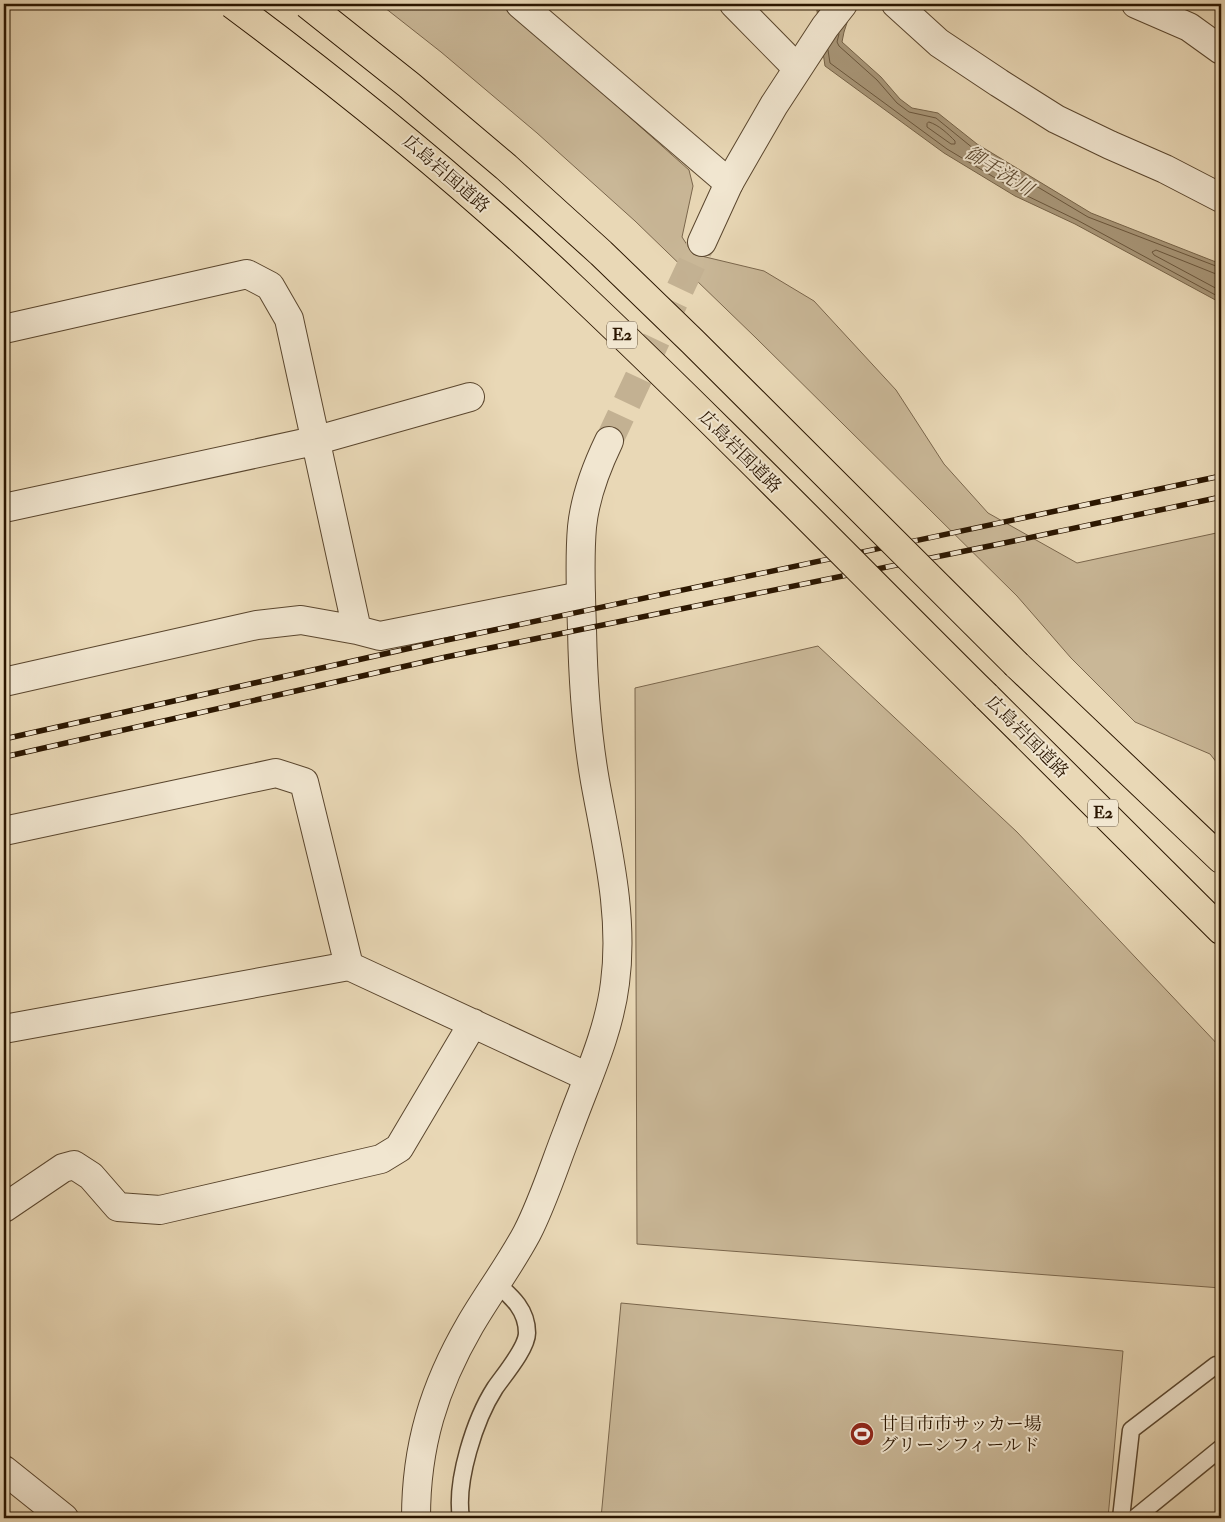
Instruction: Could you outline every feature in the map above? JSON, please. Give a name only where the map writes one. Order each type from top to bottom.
[{"type":"highway","name":"広島岩国道路","points":[[232,4],[282,40],[380,119],[477,201],[571,286],[662,373],[1221,930]]},
{"type":"highway","name":"E2","points":[[307,4],[409,84],[506,167],[601,253],[693,342],[1017,665],[1221,859]]},
{"type":"highway","points":[[1134,843],[1188,906],[1221,953]]},
{"type":"street","points":[[520,4],[730,183]]},
{"type":"street","points":[[734,4],[802,60]]},
{"type":"street","points":[[702,242],[730,183],[770,112],[802,60],[843,4]]},
{"type":"street","points":[[896,4],[939,43],[1056,119],[1165,169],[1221,198]]},
{"type":"street","points":[[1136,4],[1189,27],[1221,50]]},
{"type":"street","points":[[4,329],[247,274],[270,286],[289,319],[314,441],[357,630]]},
{"type":"street","points":[[4,508],[314,441],[470,397]]},
{"type":"street","points":[[416,1518],[416,1490],[422,1446],[433,1404],[449,1363],[470,1324],[518,1250],[533,1221],[588,1077],[608,1019],[615,985],[618,951],[617,917],[584,703],[580,560],[582,525],[590,490],[609,441]]},
{"type":"street","points":[[4,682],[257,625],[301,620],[380,636],[581,596]]},
{"type":"street","points":[[4,831],[276,773],[304,782],[349,966]]},
{"type":"street","points":[[4,1029],[349,966],[588,1077]]},
{"type":"street","points":[[4,1208],[63,1168],[74,1165],[91,1176],[118,1207],[160,1210],[381,1159],[399,1148],[473,1023]]},
{"type":"street","points":[[9,1478],[64,1518]]},
{"type":"lane","points":[[462,1518],[460,1509],[463,1476],[477,1425],[488,1400],[520,1352],[528,1334],[525,1315],[514,1300],[496,1283]]},
{"type":"lane","points":[[1121,1518],[1131,1430],[1216,1365],[1221,1365]]},
{"type":"lane","points":[[1135,1518],[1221,1448]]},
{"type":"shaded area","points":[[380,4],[502,4],[689,170],[693,186],[682,237],[693,254],[764,271],[814,301],[896,390],[944,464],[988,513],[1077,563],[1221,532],[1221,768],[1210,754],[1135,722],[1071,658],[1017,596],[635,221],[537,133],[441,52]]},
{"type":"shaded area","points":[[818,646],[1017,832],[1221,1048],[1221,1288],[637,1244],[635,688]]},
{"type":"shaded area","name":"廿日市市サッカー場 グリーンフィールド","points":[[621,1303],[1123,1351],[1108,1518],[601,1518]]},
{"type":"water","name":"御手洗川","points":[[816,4],[853,4],[842,42],[881,77],[900,99],[912,108],[938,113],[977,144],[1091,213],[1221,264],[1221,303],[1075,224],[1015,196],[944,153],[825,66]]},
{"type":"tunnel","points":[[609,441],[702,242]]},
{"type":"railway","points":[[4,739],[442,641],[1221,476]]},
{"type":"railway","points":[[4,757],[446,657],[1221,497]]},
{"type":"place","name":"廿日市市サッカー場 グリーンフィールド","points":[[862,1434]]}]
